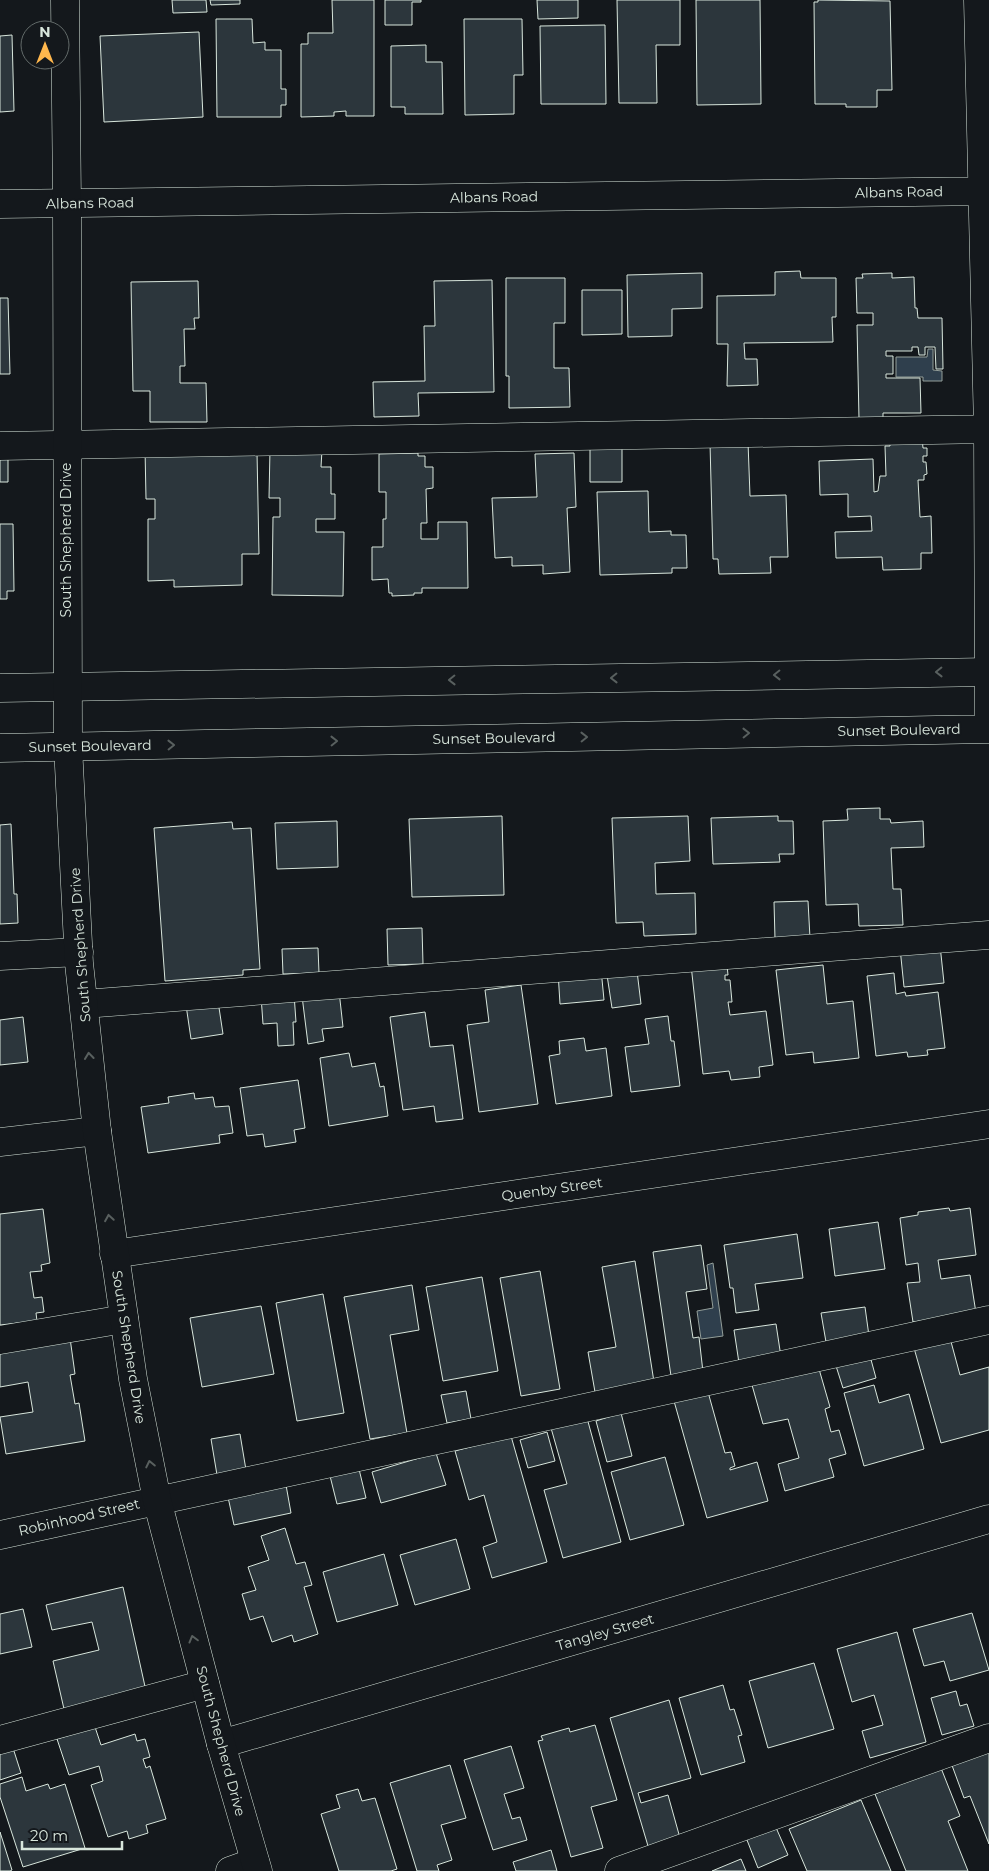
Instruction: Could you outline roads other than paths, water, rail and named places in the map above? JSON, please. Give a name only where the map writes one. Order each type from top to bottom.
[{"type":"street","name":"South Shepherd Drive","points":[[64,0],[67,204],[68,746],[79,952],[97,1131],[132,1379],[157,1500],[221,1744],[257,1867]]},
{"type":"street","points":[[978,0],[985,191],[989,715]]},
{"type":"street","name":"Albans Road","points":[[0,204],[985,191]]},
{"type":"street","points":[[0,446],[988,429]]},
{"type":"street","points":[[0,688],[988,672]]},
{"type":"street","name":"Sunset Boulevard","points":[[0,748],[989,729]]},
{"type":"street","points":[[84,1004],[989,935]]},
{"type":"street","points":[[0,956],[79,952]]},
{"type":"street","name":"Quenby Street","points":[[114,1254],[989,1124]]},
{"type":"street","points":[[0,1142],[97,1131]]},
{"type":"street","points":[[0,1340],[124,1320]]},
{"type":"street","name":"Robinhood Street","points":[[0,1535],[989,1320]]},
{"type":"street","name":"Tangley Street","points":[[221,1744],[989,1519]]},
{"type":"street","points":[[0,1740],[205,1684]]},
{"type":"street","points":[[619,1871],[989,1738]]},
{"type":"street","points":[[230,1871],[257,1867]]},
{"type":"water","points":[[928,349],[933,349],[933,370],[942,371],[942,381],[923,381],[923,377],[896,377],[896,357],[927,357]]},
{"type":"water","points":[[713,1263],[723,1336],[701,1339],[697,1311],[713,1308],[707,1265]]}]
